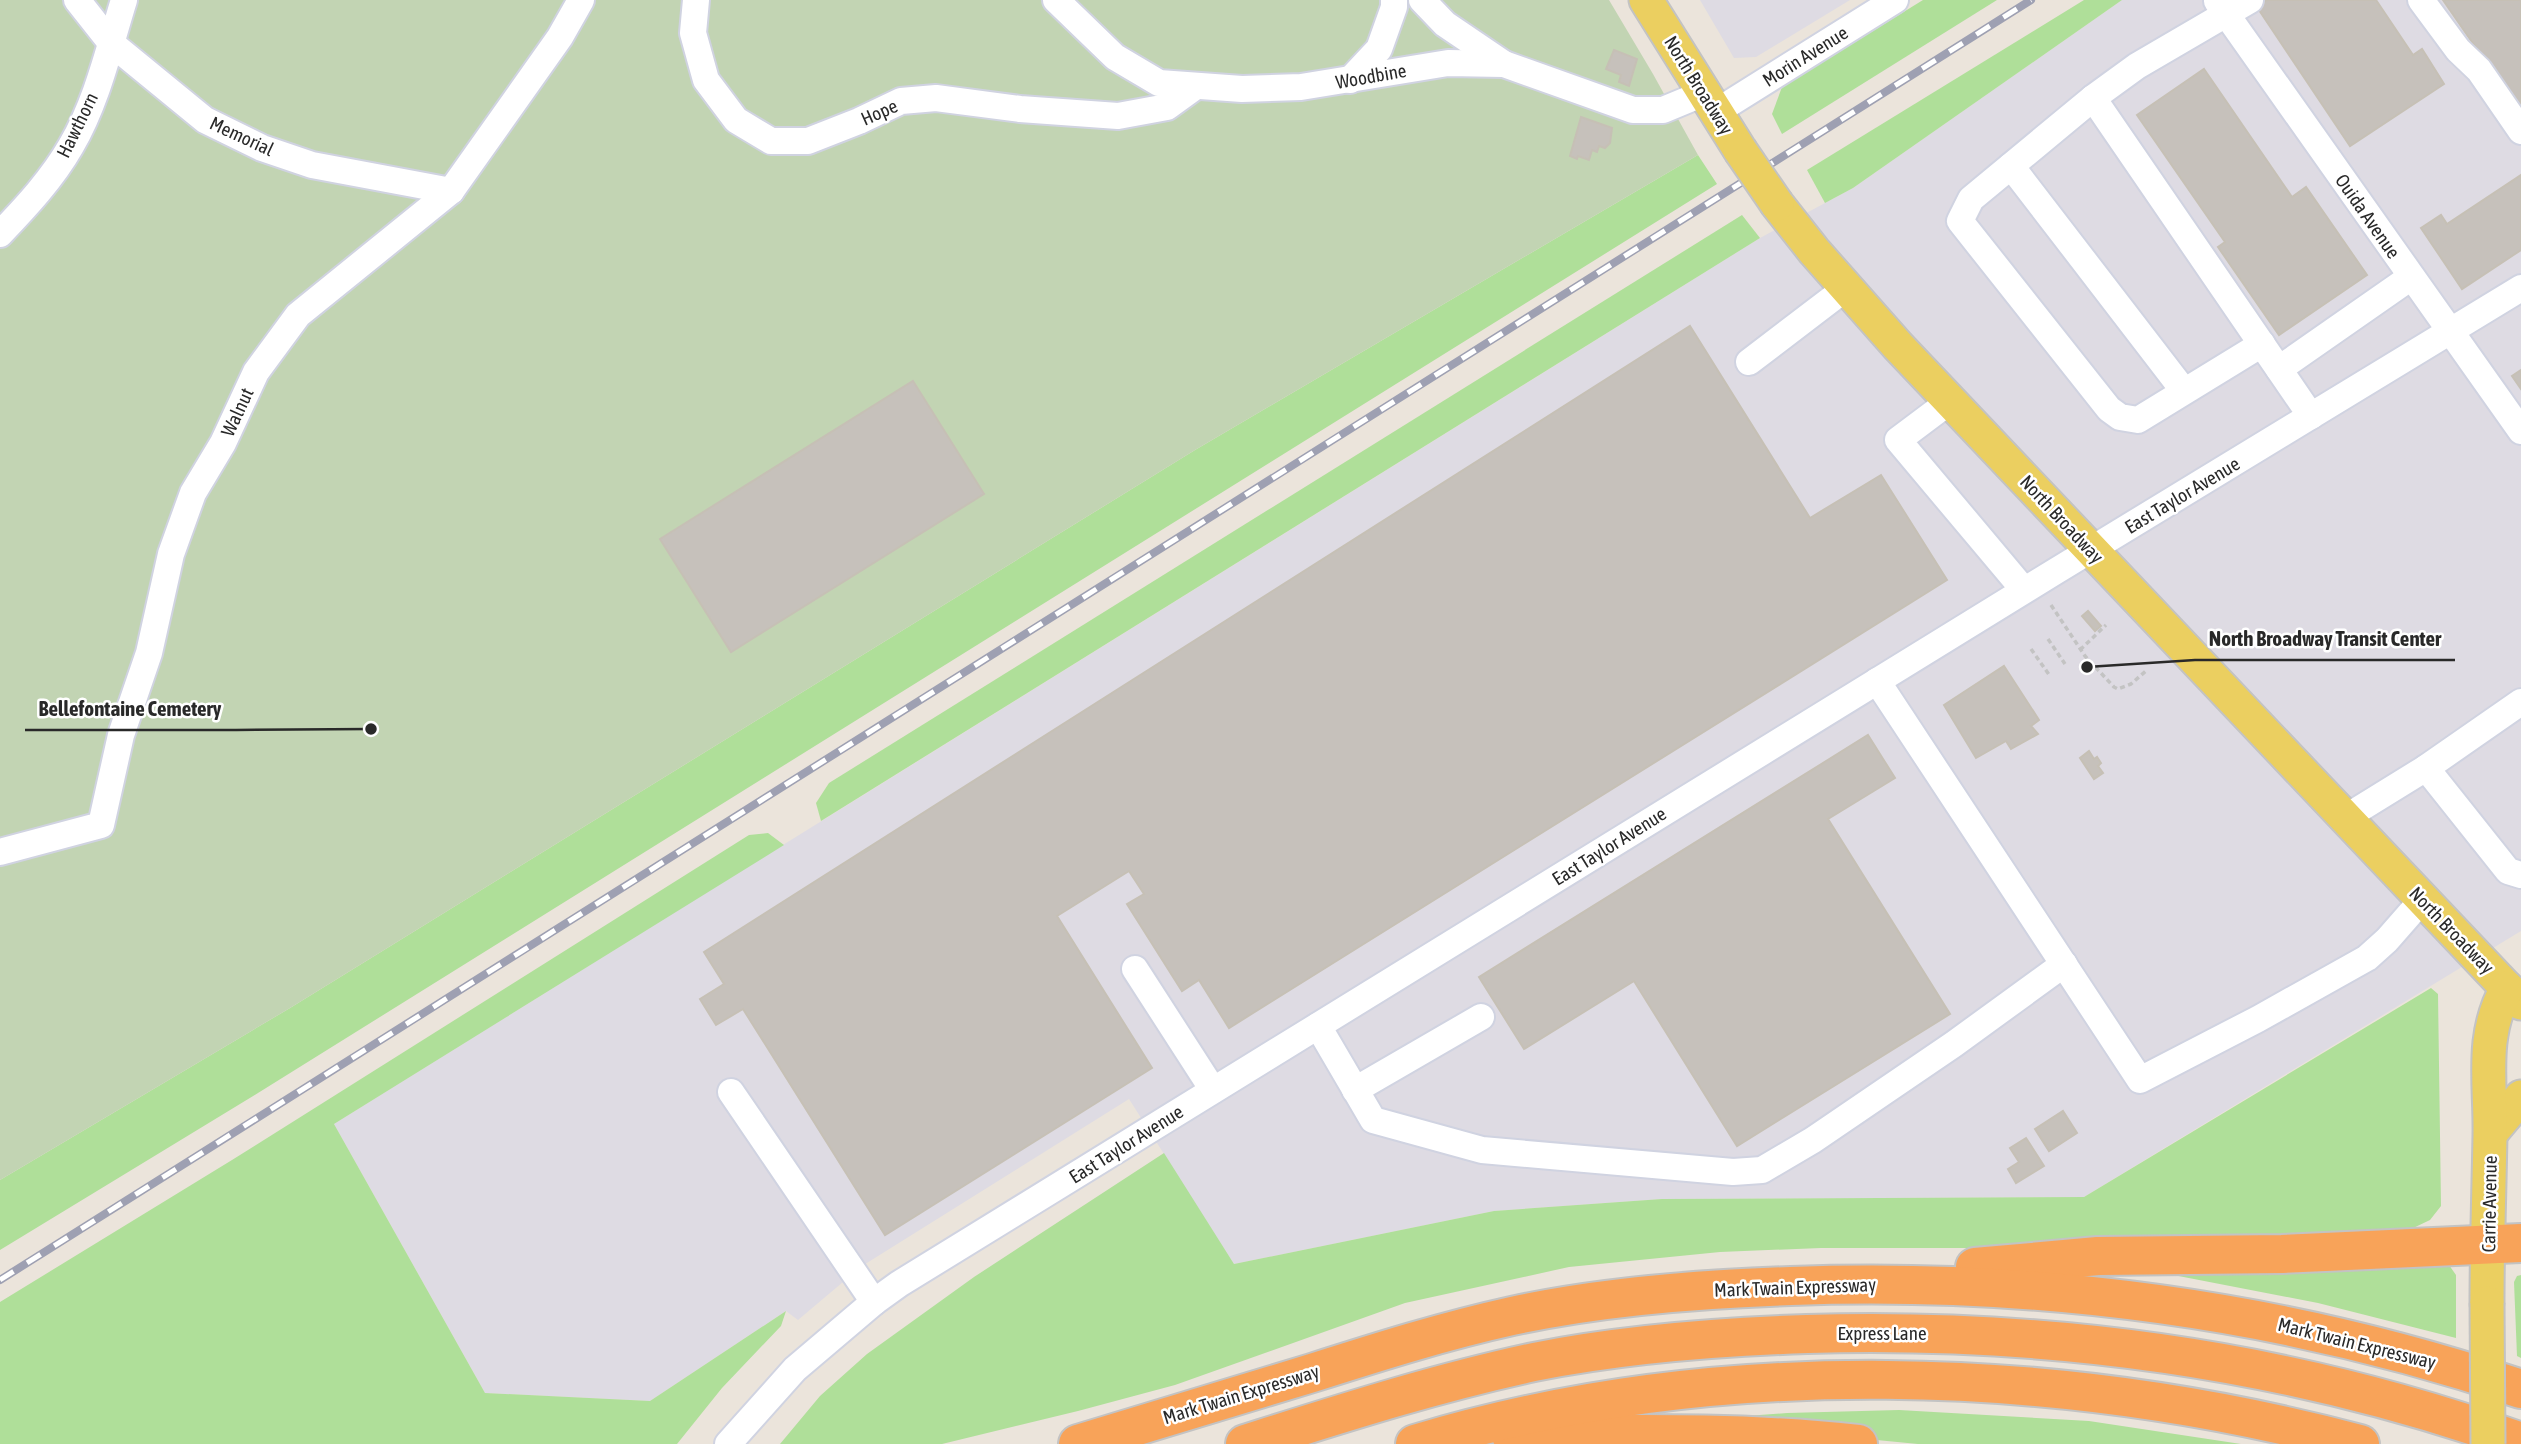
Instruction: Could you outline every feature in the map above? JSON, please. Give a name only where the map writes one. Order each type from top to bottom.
[{"type":"highway","points":[[1830,1284],[1965,1267],[2098,1256],[2282,1254],[2504,1242]]},
{"type":"highway","name":"Mark Twain Expressway","points":[[1078,1444],[1438,1334],[1514,1316],[1595,1302],[1673,1293],[1830,1284],[1988,1286],[2145,1300],[2300,1327],[2451,1366],[2521,1389]]},
{"type":"highway","name":"Express Lane","points":[[1245,1444],[1460,1380],[1536,1362],[1691,1340],[1848,1333],[2005,1336],[2174,1355],[2252,1368],[2391,1399],[2521,1441]]},
{"type":"highway","points":[[1429,1440],[1601,1399],[1678,1389],[1781,1383],[1911,1382],[2066,1391],[2145,1399],[2299,1428],[2360,1444]]},
{"type":"highway","points":[[1429,1440],[1667,1434],[1777,1437],[1858,1444]]},
{"type":"main road","name":"North Broadway","points":[[1646,0],[1777,204],[1846,288],[2422,900],[2516,988]]},
{"type":"main road","name":"Carrie Avenue","points":[[2488,1444],[2487,1303],[2504,1242],[2491,1133],[2489,1038],[2499,1003],[2516,988]]},
{"type":"main road","points":[[2491,1133],[2521,1097]]},
{"type":"street","name":"Memorial","points":[[77,0],[111,43],[205,120],[262,148],[312,165],[451,191]]},
{"type":"street","name":"Hawthorn","points":[[0,234],[33,199],[71,146],[90,104],[124,0]]},
{"type":"street","name":"Walnut","points":[[0,852],[101,825],[121,735],[149,653],[171,554],[193,493],[223,443],[256,372],[298,315],[451,191],[560,37],[580,0]]},
{"type":"street","name":"Hope","points":[[696,0],[693,33],[706,80],[736,120],[771,141],[808,141],[859,121],[901,100],[936,98],[1020,109],[1118,116],[1167,107],[1196,86]]},
{"type":"street","name":"Woodbine","points":[[1056,0],[1115,57],[1159,83],[1242,89],[1289,88],[1448,63],[1504,64],[1633,110],[1663,110],[1710,102]]},
{"type":"street","points":[[1350,80],[1379,49],[1394,0]]},
{"type":"street","points":[[1422,0],[1445,24],[1504,64]]},
{"type":"street","name":"Morin Avenue","points":[[1710,102],[1895,0]]},
{"type":"street","points":[[2250,0],[2222,7],[2093,98],[1970,199],[1960,221],[2109,409],[2120,417],[2138,420],[2262,344]]},
{"type":"street","points":[[2421,0],[2458,50],[2479,70],[2521,131]]},
{"type":"street","name":"Ouida Avenue","points":[[2222,7],[2521,431]]},
{"type":"street","points":[[2093,98],[2311,416]]},
{"type":"street","points":[[2011,166],[2184,391]]},
{"type":"street","points":[[2279,369],[2411,276]]},
{"type":"street","points":[[1749,362],[1846,288]]},
{"type":"street","name":"East Taylor Avenue","points":[[728,1444],[795,1369],[899,1284],[2024,590],[2521,288]]},
{"type":"street","points":[[1950,401],[1898,440],[2024,590]]},
{"type":"street","points":[[1877,681],[2140,1080],[2258,1019],[2367,958],[2387,940],[2422,900]]},
{"type":"street","points":[[2345,818],[2426,768],[2521,702]]},
{"type":"street","points":[[2426,768],[2508,871],[2521,875]]},
{"type":"street","points":[[1318,1026],[1373,1120],[1482,1150],[1733,1172],[1762,1170],[1813,1140],[1954,1044],[2064,964]]},
{"type":"street","points":[[1135,969],[1213,1090]]},
{"type":"street","points":[[1355,1090],[1481,1017]]},
{"type":"street","points":[[731,1093],[874,1302]]},
{"type":"path","points":[[2051,605],[2080,650],[2118,689],[2131,684],[2147,670]]},
{"type":"path","points":[[2058,626],[2063,622]]},
{"type":"path","points":[[2080,650],[2106,625]]},
{"type":"path","points":[[2048,639],[2065,664]]},
{"type":"path","points":[[2031,649],[2050,676]]},
{"type":"shaded area","points":[[1700,0],[1850,0],[1756,57],[1734,58]]},
{"type":"shaded area","points":[[2122,0],[2521,0],[2521,931],[2084,1197],[1662,1199],[1494,1211],[1234,1264],[1129,1099],[862,1266],[798,1320],[786,1311],[650,1401],[485,1393],[334,1124],[1760,238],[1853,188]]},
{"type":"green space","points":[[0,0],[1609,0],[1698,155],[1195,450],[290,1008],[0,1180]]},
{"type":"green space","points":[[1923,0],[1997,0],[1782,134],[1772,114],[1782,87]]},
{"type":"green space","points":[[2084,0],[2122,0],[1853,188],[1825,203],[1807,170]]},
{"type":"green space","points":[[1698,155],[1717,184],[258,1093],[0,1250],[0,1180],[290,1008],[1195,450]]},
{"type":"green space","points":[[1742,215],[1760,238],[821,821],[816,803],[829,783]]},
{"type":"green space","points":[[768,833],[784,845],[334,1124],[485,1393],[650,1401],[786,1311],[781,1326],[722,1388],[677,1444],[0,1444],[0,1302],[232,1160],[749,835]]},
{"type":"green space","points":[[2431,988],[2438,994],[2441,1206],[2430,1220],[2409,1230],[2007,1248],[1821,1248],[1720,1252],[1569,1267],[1405,1303],[1175,1385],[942,1444],[780,1444],[820,1396],[867,1354],[974,1277],[1164,1153],[1234,1264],[1494,1211],[1662,1199],[2084,1197]]},
{"type":"green space","points":[[2449,1265],[2456,1275],[2456,1338],[2318,1303],[2163,1273]]},
{"type":"green space","points":[[2521,1275],[2521,1358],[2517,1356],[2514,1282],[2517,1276]]},
{"type":"green space","points":[[1899,1410],[2089,1421],[2241,1444],[1918,1444],[1678,1421],[1787,1413]]},
{"type":"building","points":[[2267,0],[2376,0],[2413,55],[2422,49],[2444,84],[2350,146],[2257,7]]},
{"type":"building","points":[[2443,0],[2521,0],[2521,113]]},
{"type":"building","points":[[1614,50],[1637,59],[1629,86],[1619,82],[1621,75],[1606,69]]},
{"type":"building","points":[[2204,69],[2292,197],[2306,187],[2367,275],[2279,335],[2218,247],[2225,242],[2137,115]]},
{"type":"building","points":[[1581,117],[1612,128],[1610,143],[1605,148],[1599,146],[1597,152],[1592,150],[1589,160],[1570,156]]},
{"type":"building","points":[[2521,175],[2521,250],[2462,289],[2421,228],[2441,215],[2447,224]]},
{"type":"building","points":[[1690,326],[1810,518],[1881,475],[1947,580],[1229,1028],[1199,980],[1182,991],[1127,904],[1144,894],[1129,871],[1057,916],[1152,1068],[885,1235],[743,1009],[716,1025],[700,999],[724,984],[704,952]]},
{"type":"building","points":[[2521,370],[2521,389],[2512,376]]},
{"type":"building","points":[[913,381],[984,494],[731,652],[660,539]]},
{"type":"building","points":[[2088,611],[2101,626],[2095,631],[2082,616]]},
{"type":"building","points":[[2004,666],[2039,720],[2031,726],[2038,734],[2011,749],[2006,741],[1976,758],[1944,705]]},
{"type":"building","points":[[1868,735],[1895,778],[1828,819],[1950,1014],[1737,1146],[1634,981],[1524,1049],[1479,977]]},
{"type":"building","points":[[2089,751],[2094,759],[2097,757],[2101,763],[2098,766],[2103,773],[2094,779],[2080,758]]},
{"type":"building","points":[[2063,1111],[2077,1133],[2049,1151],[2035,1129]]},
{"type":"building","points":[[2026,1138],[2044,1166],[2016,1183],[2008,1169],[2019,1162],[2010,1148]]},
{"type":"railway","points":[[0,1280],[2031,0]]},
{"type":"place","name":"North Broadway Transit Center","points":[[2087,667]]},
{"type":"place","name":"Bellefontaine Cemetery","points":[[371,729]]}]
